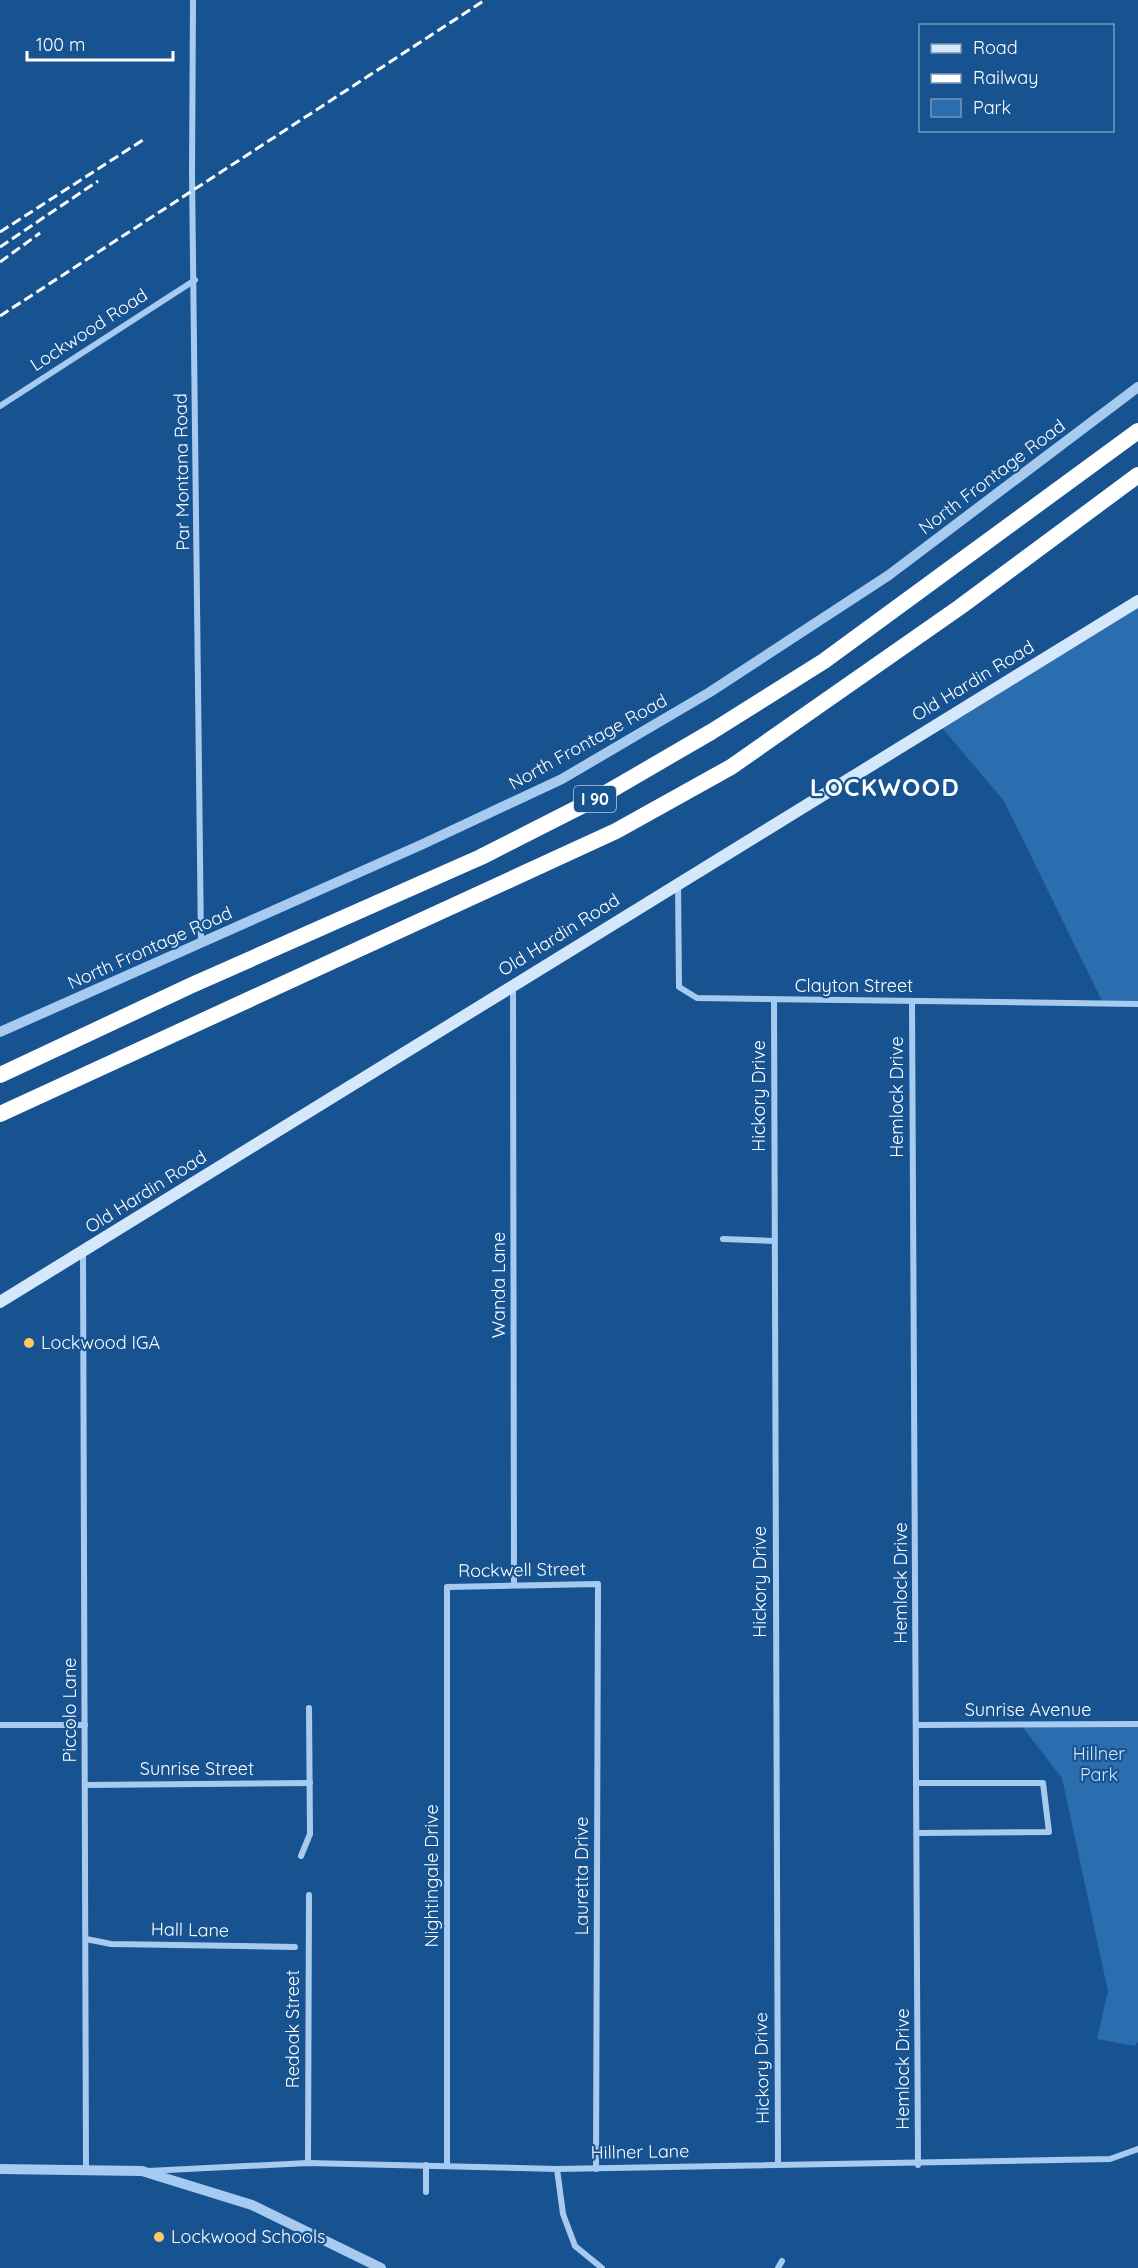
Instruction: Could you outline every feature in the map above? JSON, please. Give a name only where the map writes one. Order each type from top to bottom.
[{"type":"highway","name":"I 90","points":[[0,1075],[192,985],[481,857],[601,796],[711,732],[824,661],[1138,431]]},
{"type":"highway","name":"I 90","points":[[0,1114],[497,888],[616,831],[731,767],[843,691],[1138,475]]},
{"type":"main road","name":"Old Hardin Road","points":[[0,1302],[678,882],[1138,601]]},
{"type":"street","name":"Par Montana Road","points":[[193,0],[192,174],[201,944]]},
{"type":"street","name":"Lockwood Road","points":[[0,406],[195,280]]},
{"type":"street","name":"North Frontage Road","points":[[0,1032],[201,944],[562,779],[710,692],[890,575],[1138,387]]},
{"type":"street","name":"Clayton Street","points":[[678,882],[679,987],[697,998],[1138,1004]]},
{"type":"street","name":"Wanda Lane","points":[[513,984],[514,1585]]},
{"type":"street","name":"Hickory Drive","points":[[774,1000],[778,2164]]},
{"type":"street","name":"Hemlock Drive","points":[[912,1001],[918,2164]]},
{"type":"street","points":[[723,1239],[774,1240]]},
{"type":"street","name":"Piccolo Lane","points":[[83,1252],[86,2169]]},
{"type":"street","name":"Rockwell Street","points":[[447,1587],[598,1584]]},
{"type":"street","name":"Lauretta Drive","points":[[596,2169],[598,1584]]},
{"type":"street","name":"Nightingale Drive","points":[[447,1587],[447,2165]]},
{"type":"street","points":[[300,1856],[310,1834],[309,1708]]},
{"type":"street","name":"Sunrise Avenue","points":[[917,1725],[1138,1724]]},
{"type":"street","points":[[0,1725],[85,1725]]},
{"type":"street","name":"Sunrise Street","points":[[85,1785],[310,1783]]},
{"type":"street","points":[[917,1783],[1043,1783],[1049,1832],[917,1833]]},
{"type":"street","name":"Redoak Street","points":[[308,2163],[309,1895]]},
{"type":"street","name":"Hall Lane","points":[[86,1939],[111,1944],[295,1947]]},
{"type":"street","name":"Hillner Lane","points":[[141,2171],[308,2163],[557,2169],[778,2164],[918,2164],[1110,2159],[1138,2149]]},
{"type":"street","points":[[426,2165],[426,2192]]},
{"type":"street","points":[[0,2169],[141,2171],[252,2205],[381,2268]]},
{"type":"street","points":[[557,2169],[563,2214],[575,2246],[602,2268]]},
{"type":"green space","points":[[1138,601],[1138,1004],[1103,1003],[1004,801],[938,723]]},
{"type":"green space","name":"Hillner Park","points":[[1021,1725],[1138,1725],[1138,2042],[1135,2046],[1097,2039],[1108,1991],[1062,1778]]},
{"type":"railway","points":[[0,316],[485,0]]},
{"type":"railway","points":[[0,232],[146,138]]},
{"type":"railway","points":[[0,247],[98,181]]},
{"type":"railway","points":[[0,262],[40,233]]},
{"type":"place","name":"Lockwood IGA","points":[[29,1343]]},
{"type":"place","name":"Lockwood Schools","points":[[159,2237]]},
{"type":"district","name":"LOCKWOOD","points":[[885,788]]}]
